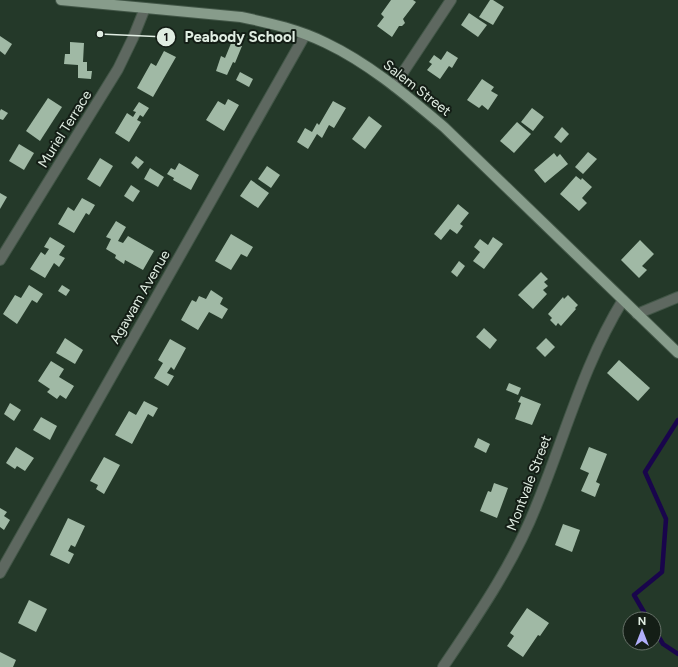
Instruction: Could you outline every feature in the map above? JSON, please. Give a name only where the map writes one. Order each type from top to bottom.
[{"type":"main road","name":"Salem Street","points":[[61,0],[241,17],[268,23],[305,35],[326,43],[358,61],[394,86],[444,127],[678,353]]},
{"type":"street","points":[[394,86],[451,0]]},
{"type":"street","name":"Muriel Terrace","points":[[0,260],[118,69],[145,8]]},
{"type":"street","name":"Agawam Avenue","points":[[0,573],[305,35]]},
{"type":"street","points":[[637,314],[678,297]]},
{"type":"street","name":"Montvale Street","points":[[443,667],[501,578],[519,547],[538,504],[564,430],[602,337],[623,300]]},
{"type":"building","points":[[391,0],[413,0],[416,2],[403,19],[405,23],[402,26],[399,26],[392,37],[377,26],[384,17],[381,14]]},
{"type":"building","points":[[490,0],[493,0],[504,7],[493,25],[479,17]]},
{"type":"building","points":[[469,13],[487,25],[478,37],[461,25]]},
{"type":"building","points":[[0,36],[12,44],[5,55],[0,51]]},
{"type":"building","points":[[232,41],[242,46],[235,63],[233,62],[227,75],[216,71],[221,56],[225,58]]},
{"type":"building","points":[[70,42],[84,43],[83,62],[87,62],[87,71],[92,71],[91,79],[78,78],[78,65],[64,64],[65,54],[70,54]]},
{"type":"building","points":[[164,51],[176,57],[153,97],[137,88],[151,63],[156,66]]},
{"type":"building","points":[[447,51],[458,58],[452,68],[449,66],[440,79],[427,70],[432,64],[429,62],[434,55],[441,60]]},
{"type":"building","points":[[240,72],[253,79],[249,87],[236,80]]},
{"type":"building","points":[[482,79],[494,87],[491,91],[498,95],[488,110],[482,105],[479,108],[467,100]]},
{"type":"building","points":[[48,98],[62,107],[40,141],[26,131]]},
{"type":"building","points":[[228,99],[239,105],[224,131],[206,120],[218,101],[225,105]]},
{"type":"building","points":[[333,101],[346,108],[334,128],[329,125],[322,138],[317,134],[308,149],[297,142],[305,128],[312,132],[317,123],[319,125]]},
{"type":"building","points":[[139,102],[149,108],[143,117],[140,115],[137,120],[141,122],[129,142],[115,133],[127,113],[133,117],[136,112],[133,111]]},
{"type":"building","points":[[532,108],[544,117],[533,131],[521,122]]},
{"type":"building","points":[[1,109],[8,113],[3,120],[0,119]]},
{"type":"building","points":[[369,116],[382,126],[365,149],[352,139]]},
{"type":"building","points":[[517,122],[531,134],[514,153],[500,141]]},
{"type":"building","points":[[562,127],[569,134],[561,143],[554,137]]},
{"type":"building","points":[[19,144],[34,153],[24,170],[9,161]]},
{"type":"building","points":[[588,152],[597,159],[583,174],[575,167]]},
{"type":"building","points":[[554,153],[557,157],[560,154],[568,164],[545,183],[534,170]]},
{"type":"building","points":[[136,156],[144,162],[138,169],[131,163]]},
{"type":"building","points":[[100,158],[113,166],[100,187],[87,179]]},
{"type":"building","points":[[179,163],[199,175],[191,190],[173,180],[174,178],[167,174],[171,168],[175,170]]},
{"type":"building","points":[[267,166],[280,175],[271,188],[258,179]]},
{"type":"building","points":[[150,168],[164,177],[158,187],[144,179]]},
{"type":"building","points":[[576,176],[581,180],[582,178],[592,187],[582,198],[587,203],[579,211],[560,194]]},
{"type":"building","points":[[251,180],[269,193],[258,208],[240,196]]},
{"type":"building","points":[[131,185],[140,191],[133,202],[124,196]]},
{"type":"building","points":[[0,193],[7,197],[0,209]]},
{"type":"building","points":[[82,198],[95,205],[89,215],[86,213],[74,233],[58,224],[68,207],[74,211]]},
{"type":"building","points":[[458,204],[469,213],[460,224],[463,226],[457,234],[450,229],[441,240],[434,234]]},
{"type":"building","points":[[116,221],[126,227],[118,241],[123,243],[128,236],[154,251],[143,270],[125,260],[124,264],[115,258],[116,255],[106,249],[111,239],[106,237]]},
{"type":"building","points":[[231,234],[253,247],[247,257],[241,254],[231,270],[215,261]]},
{"type":"building","points":[[50,237],[65,246],[59,255],[65,258],[59,267],[54,263],[45,278],[30,269],[41,252],[45,255],[49,249],[44,247]]},
{"type":"building","points":[[493,237],[503,244],[484,269],[473,261],[480,252],[474,247],[480,239],[488,245]]},
{"type":"building","points":[[640,240],[654,254],[642,266],[647,270],[639,278],[621,260]]},
{"type":"building","points":[[459,261],[465,266],[457,277],[451,272]]},
{"type":"building","points":[[541,272],[548,279],[544,282],[548,286],[543,290],[547,294],[533,309],[518,295]]},
{"type":"building","points":[[29,285],[43,294],[37,303],[32,300],[17,324],[3,314],[15,295],[21,298]]},
{"type":"building","points":[[62,285],[70,290],[66,296],[58,291]]},
{"type":"building","points":[[211,290],[223,298],[220,304],[228,309],[222,319],[209,312],[198,330],[181,320],[192,300],[196,302],[199,296],[206,299]]},
{"type":"building","points":[[568,295],[578,305],[561,326],[558,323],[556,326],[550,320],[552,318],[548,314],[563,297],[564,299]]},
{"type":"building","points":[[484,328],[497,340],[490,349],[476,337]]},
{"type":"building","points":[[65,338],[83,350],[75,364],[56,353]]},
{"type":"building","points":[[546,338],[555,347],[545,357],[536,348]]},
{"type":"building","points":[[170,339],[186,348],[174,370],[171,367],[167,373],[174,376],[168,386],[154,378],[163,363],[158,360]]},
{"type":"building","points":[[619,360],[650,388],[638,401],[607,373]]},
{"type":"building","points":[[51,361],[64,369],[59,377],[74,386],[66,399],[60,395],[57,399],[47,392],[50,389],[38,381]]},
{"type":"building","points":[[509,383],[521,388],[518,395],[506,390]]},
{"type":"building","points":[[521,396],[541,404],[532,425],[515,419],[521,403],[518,402]]},
{"type":"building","points":[[144,401],[158,408],[153,417],[148,414],[132,444],[115,435],[129,411],[136,415]]},
{"type":"building","points":[[10,403],[21,410],[14,421],[4,414]]},
{"type":"building","points":[[41,417],[57,426],[50,440],[33,430]]},
{"type":"building","points":[[478,438],[490,444],[486,453],[474,447]]},
{"type":"building","points":[[16,447],[34,458],[25,471],[17,466],[15,469],[6,463]]},
{"type":"building","points":[[589,447],[607,454],[596,482],[600,484],[595,497],[581,491],[589,473],[580,469]]},
{"type":"building","points":[[104,457],[120,465],[104,494],[96,489],[98,485],[90,481]]},
{"type":"building","points":[[494,483],[508,488],[497,518],[480,511],[488,491],[491,492]]},
{"type":"building","points":[[0,508],[7,512],[4,516],[10,520],[4,530],[0,527]]},
{"type":"building","points":[[68,518],[85,526],[75,547],[71,545],[68,551],[74,554],[69,564],[50,555]]},
{"type":"building","points":[[563,524],[580,530],[572,552],[555,545]]},
{"type":"building","points":[[29,600],[47,609],[36,632],[18,623]]},
{"type":"building","points":[[527,608],[549,623],[540,636],[538,635],[523,657],[507,646],[514,636],[510,633]]},
{"type":"building","points":[[0,652],[16,660],[13,667],[0,667]]},
{"type":"waterway","points":[[643,611],[634,595],[662,572],[666,519],[645,472],[678,420]]},
{"type":"waterway","points":[[662,642],[678,654]]},
{"type":"place","name":"Peabody School","points":[[100,34]]}]
